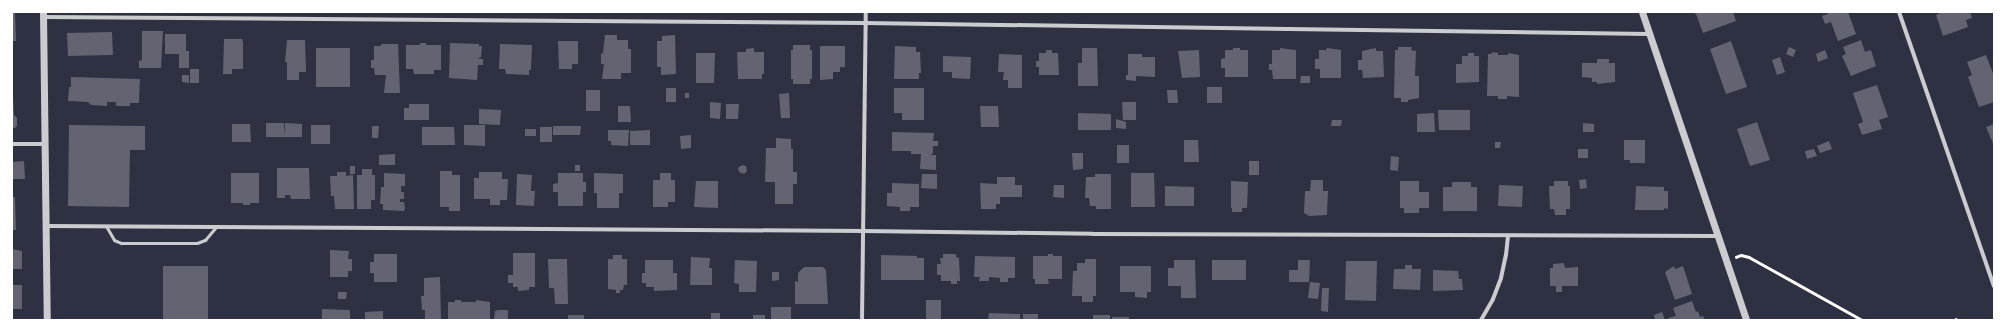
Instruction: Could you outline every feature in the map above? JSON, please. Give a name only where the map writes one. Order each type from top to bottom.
[{"type":"street","points":[[862,320],[866,12]]},
{"type":"street","points":[[1642,12],[1746,320]]},
{"type":"street","points":[[1899,12],[1994,286]]},
{"type":"street","points":[[47,320],[43,15],[866,23],[1649,34]]},
{"type":"street","points":[[12,144],[44,144]]},
{"type":"street","points":[[46,226],[863,231],[1093,234],[1718,236]]},
{"type":"street","points":[[1481,320],[1493,299],[1501,278],[1508,236]]},
{"type":"lane","points":[[106,226],[114,240],[121,243],[197,243],[205,240],[216,227]]},
{"type":"path","points":[[1725,259],[1741,255],[1749,257],[1862,320]]},
{"type":"building","points":[[12,12],[15,12],[16,41],[12,41]]},
{"type":"building","points":[[1694,12],[1733,12],[1736,21],[1703,33]]},
{"type":"building","points":[[1828,12],[1848,12],[1856,34],[1838,41],[1831,22],[1825,24],[1822,16],[1828,14]]},
{"type":"building","points":[[1942,12],[1970,12],[1972,18],[1966,20],[1968,27],[1943,36],[1936,15]]},
{"type":"building","points":[[142,31],[163,31],[161,68],[139,68],[139,61],[142,60]]},
{"type":"building","points":[[112,32],[113,55],[68,56],[67,33]]},
{"type":"building","points":[[165,34],[186,34],[186,51],[189,51],[189,68],[179,68],[179,54],[165,54]]},
{"type":"building","points":[[605,35],[617,35],[617,40],[628,40],[628,49],[631,49],[631,73],[621,73],[621,79],[602,79],[604,64],[601,64],[601,54],[603,53]]},
{"type":"building","points":[[675,35],[676,74],[661,75],[661,67],[657,67],[657,41],[662,41],[662,36]]},
{"type":"building","points":[[224,39],[242,39],[243,42],[243,69],[232,69],[232,74],[223,74]]},
{"type":"building","points":[[287,40],[305,40],[306,72],[299,72],[299,80],[287,80],[287,62],[285,62]]},
{"type":"building","points":[[1861,40],[1865,52],[1871,50],[1876,66],[1851,76],[1842,56],[1846,54],[1843,47]]},
{"type":"building","points":[[558,41],[578,41],[578,64],[572,64],[572,69],[559,69]]},
{"type":"building","points":[[1731,41],[1747,87],[1726,94],[1710,49]]},
{"type":"building","points":[[420,43],[426,43],[426,45],[441,45],[441,70],[434,70],[434,74],[414,74],[413,69],[406,69],[406,45],[420,45]]},
{"type":"building","points":[[450,43],[479,44],[479,46],[482,46],[481,57],[478,59],[483,59],[483,65],[478,65],[477,80],[449,78]]},
{"type":"building","points":[[381,44],[398,44],[400,93],[384,93],[386,75],[375,75],[374,68],[371,68],[371,60],[374,60],[374,46],[381,46]]},
{"type":"building","points":[[500,44],[532,45],[531,70],[529,70],[529,75],[506,74],[505,69],[499,69]]},
{"type":"building","points":[[793,45],[810,45],[810,50],[812,50],[812,79],[810,79],[810,84],[793,84],[793,79],[791,79],[791,50],[793,50]]},
{"type":"building","points":[[820,46],[845,46],[845,67],[840,67],[840,72],[833,72],[833,79],[820,80]]},
{"type":"building","points":[[895,46],[916,47],[916,52],[920,52],[921,73],[919,73],[919,79],[894,79]]},
{"type":"building","points":[[1398,47],[1412,47],[1411,50],[1416,51],[1415,76],[1419,76],[1419,98],[1408,100],[1408,102],[1401,102],[1401,98],[1394,98],[1395,50],[1398,50]]},
{"type":"building","points":[[1789,47],[1796,50],[1793,57],[1786,54]]},
{"type":"building","points":[[316,48],[350,48],[350,87],[316,87]]},
{"type":"building","points":[[754,48],[754,52],[764,52],[764,74],[762,74],[762,79],[738,79],[737,52],[746,52],[746,49]]},
{"type":"building","points":[[1082,48],[1097,48],[1098,86],[1078,86],[1078,63],[1082,63]]},
{"type":"building","points":[[1233,48],[1248,50],[1248,77],[1225,77],[1225,68],[1221,68],[1221,59],[1225,58],[1225,50],[1233,50]]},
{"type":"building","points":[[1280,48],[1296,50],[1296,79],[1273,79],[1272,70],[1269,70],[1269,64],[1272,64],[1272,50],[1280,50]]},
{"type":"building","points":[[1327,48],[1341,50],[1341,78],[1320,78],[1320,69],[1315,69],[1315,59],[1319,59],[1319,50],[1326,50]]},
{"type":"building","points":[[1376,48],[1376,51],[1383,51],[1384,77],[1363,78],[1362,70],[1358,70],[1358,60],[1362,60],[1362,51]]},
{"type":"building","points":[[1046,50],[1052,50],[1052,53],[1058,53],[1059,75],[1039,75],[1039,67],[1036,67],[1036,61],[1039,61],[1039,53],[1046,53]]},
{"type":"building","points":[[1199,50],[1200,77],[1182,78],[1178,51]]},
{"type":"building","points":[[1825,50],[1828,58],[1818,62],[1816,54]]},
{"type":"building","points":[[1492,52],[1498,53],[1498,55],[1508,55],[1508,53],[1519,55],[1519,97],[1507,96],[1507,99],[1498,99],[1498,96],[1487,96],[1488,54],[1492,54]]},
{"type":"building","points":[[696,53],[715,53],[714,83],[696,83]]},
{"type":"building","points":[[1468,53],[1474,53],[1474,56],[1479,56],[1479,82],[1456,83],[1456,64],[1462,64],[1462,56],[1468,56]]},
{"type":"building","points":[[999,54],[1022,55],[1022,88],[1008,88],[1008,80],[1003,80],[1004,72],[998,72]]},
{"type":"building","points":[[1128,54],[1142,54],[1142,57],[1155,57],[1155,77],[1136,76],[1136,81],[1126,80],[1126,75],[1128,75]]},
{"type":"building","points":[[1986,55],[1994,76],[1994,102],[1979,107],[1968,77],[1972,75],[1967,62]]},
{"type":"building","points":[[943,56],[971,57],[970,79],[952,78],[952,72],[943,72]]},
{"type":"building","points":[[1780,57],[1785,72],[1777,75],[1772,60]]},
{"type":"building","points":[[1597,59],[1609,59],[1609,63],[1615,63],[1615,82],[1597,84],[1597,82],[1592,82],[1592,78],[1582,77],[1582,63],[1597,63]]},
{"type":"building","points":[[190,69],[199,69],[199,83],[190,83]]},
{"type":"building","points":[[182,75],[189,75],[189,83],[182,82]]},
{"type":"building","points":[[1301,76],[1310,76],[1310,83],[1300,83]]},
{"type":"building","points":[[71,77],[140,79],[139,103],[130,103],[130,106],[116,106],[116,102],[107,102],[107,106],[91,105],[88,102],[68,101],[69,87],[71,87]]},
{"type":"building","points":[[12,78],[14,115],[17,118],[17,126],[15,128],[12,128]]},
{"type":"building","points":[[1877,85],[1888,117],[1879,120],[1882,129],[1862,135],[1858,124],[1863,122],[1853,93]]},
{"type":"building","points":[[1207,87],[1222,87],[1222,103],[1207,103]]},
{"type":"building","points":[[666,88],[676,88],[676,102],[666,102]]},
{"type":"building","points":[[894,88],[924,88],[924,120],[902,120],[902,113],[894,113]]},
{"type":"building","points":[[586,90],[600,90],[600,111],[586,111]]},
{"type":"building","points":[[1167,90],[1177,90],[1178,103],[1168,103]]},
{"type":"building","points":[[685,93],[689,93],[689,98],[685,98]]},
{"type":"building","points":[[789,93],[790,118],[781,118],[779,94]]},
{"type":"building","points":[[710,102],[721,103],[720,119],[710,118]]},
{"type":"building","points":[[1122,102],[1136,102],[1136,120],[1123,120]]},
{"type":"building","points":[[409,104],[429,104],[429,120],[404,120],[404,108],[409,108]]},
{"type":"building","points":[[726,104],[739,104],[738,119],[726,119]]},
{"type":"building","points":[[618,106],[630,106],[631,122],[618,122]]},
{"type":"building","points":[[980,106],[998,106],[999,127],[981,127]]},
{"type":"building","points":[[479,109],[501,110],[500,125],[479,124]]},
{"type":"building","points":[[1438,110],[1470,110],[1470,130],[1439,130]]},
{"type":"building","points":[[1078,113],[1111,114],[1111,130],[1078,130]]},
{"type":"building","points":[[1434,113],[1435,132],[1417,132],[1417,114]]},
{"type":"building","points":[[1116,119],[1126,122],[1126,129],[1116,128]]},
{"type":"building","points":[[1332,120],[1342,120],[1341,126],[1331,126]]},
{"type":"building","points":[[1757,122],[1770,160],[1750,166],[1737,129]]},
{"type":"building","points":[[266,123],[284,123],[284,137],[266,137]]},
{"type":"building","points":[[285,123],[302,124],[302,137],[284,137]]},
{"type":"building","points":[[1583,123],[1594,124],[1594,132],[1583,132]]},
{"type":"building","points":[[232,124],[250,124],[251,142],[232,142]]},
{"type":"building","points":[[1994,124],[1994,146],[1986,127]]},
{"type":"building","points":[[69,125],[145,126],[145,150],[130,150],[129,207],[68,206]]},
{"type":"building","points":[[311,125],[330,125],[330,144],[311,144]]},
{"type":"building","points":[[464,125],[485,125],[485,146],[464,145]]},
{"type":"building","points":[[372,126],[379,126],[378,138],[372,138]]},
{"type":"building","points":[[553,126],[581,126],[580,135],[553,135]]},
{"type":"building","points":[[422,127],[454,127],[455,145],[422,145]]},
{"type":"building","points":[[540,127],[552,127],[552,142],[540,142]]},
{"type":"building","points":[[525,129],[536,129],[536,136],[525,136]]},
{"type":"building","points":[[608,130],[629,130],[628,146],[611,145],[611,141],[608,141]]},
{"type":"building","points":[[650,130],[650,145],[630,145],[630,131]]},
{"type":"building","points":[[892,132],[934,133],[933,141],[938,141],[938,146],[933,146],[933,153],[931,155],[936,155],[936,170],[920,169],[921,154],[911,154],[911,151],[892,151]]},
{"type":"building","points":[[691,135],[691,148],[681,149],[680,136]]},
{"type":"building","points":[[776,138],[791,139],[791,149],[793,149],[793,172],[797,172],[797,184],[793,184],[793,204],[775,204],[775,182],[765,182],[766,148],[776,148]]},
{"type":"building","points":[[1184,140],[1198,140],[1199,162],[1184,162]]},
{"type":"building","points":[[1624,140],[1645,140],[1645,163],[1630,163],[1630,160],[1624,160]]},
{"type":"building","points":[[1829,141],[1832,149],[1820,153],[1817,146]]},
{"type":"building","points":[[1495,142],[1501,142],[1500,148],[1495,148]]},
{"type":"building","points":[[1117,145],[1129,145],[1129,163],[1117,163]]},
{"type":"building","points":[[1578,149],[1588,149],[1588,158],[1578,158]]},
{"type":"building","points":[[1814,149],[1817,156],[1807,159],[1805,151]]},
{"type":"building","points":[[1072,153],[1083,153],[1083,169],[1073,170]]},
{"type":"building","points":[[395,154],[395,165],[379,165],[379,155]]},
{"type":"building","points":[[1391,156],[1399,157],[1398,171],[1390,170]]},
{"type":"building","points":[[24,161],[25,179],[12,179],[12,162]]},
{"type":"building","points":[[1249,161],[1259,161],[1259,175],[1249,175]]},
{"type":"building","points":[[575,165],[580,165],[580,171],[575,171]]},
{"type":"building","points":[[742,165],[746,166],[747,171],[744,174],[739,172],[738,168]]},
{"type":"building","points":[[350,166],[355,166],[355,174],[350,174]]},
{"type":"building","points":[[277,168],[309,168],[310,199],[291,199],[290,195],[285,195],[285,198],[277,198]]},
{"type":"building","points":[[362,169],[372,169],[372,175],[375,175],[375,200],[371,200],[371,209],[357,209],[357,175],[362,175]]},
{"type":"building","points":[[440,171],[452,171],[452,175],[460,175],[460,211],[449,211],[449,207],[440,207]]},
{"type":"building","points":[[337,172],[346,172],[346,176],[353,175],[354,209],[335,209],[334,196],[331,196],[330,176],[337,176]]},
{"type":"building","points":[[479,172],[502,172],[502,179],[508,179],[507,200],[500,200],[500,205],[490,205],[490,199],[474,199],[474,178],[479,178]]},
{"type":"building","points":[[231,173],[259,173],[259,203],[243,205],[243,203],[231,203]]},
{"type":"building","points":[[384,173],[405,174],[405,186],[401,186],[401,192],[404,192],[404,199],[400,199],[400,202],[404,202],[404,211],[383,210],[383,204],[380,204],[381,187],[384,187]]},
{"type":"building","points":[[558,173],[583,173],[583,182],[586,182],[586,192],[583,192],[583,206],[558,206],[558,192],[553,192],[553,184],[558,183]]},
{"type":"building","points":[[594,173],[623,174],[623,193],[619,193],[619,208],[597,208],[597,193],[594,193]]},
{"type":"building","points":[[660,173],[671,173],[671,180],[675,180],[675,202],[668,202],[668,207],[653,207],[653,180],[660,180]]},
{"type":"building","points":[[1131,173],[1154,173],[1155,207],[1131,207]]},
{"type":"building","points":[[517,174],[532,175],[531,191],[535,191],[534,206],[516,205]]},
{"type":"building","points":[[922,174],[937,174],[937,189],[921,188]]},
{"type":"building","points":[[1095,174],[1111,174],[1111,209],[1096,209],[1096,206],[1090,206],[1089,198],[1085,198],[1086,177],[1095,177]]},
{"type":"building","points":[[997,177],[1015,177],[1015,185],[1022,185],[1022,197],[1000,197],[1000,204],[996,204],[996,209],[981,209],[980,183],[997,184]]},
{"type":"building","points":[[1586,179],[1587,188],[1580,189],[1579,180]]},
{"type":"building","points":[[1311,180],[1323,180],[1323,191],[1328,191],[1327,215],[1309,216],[1304,213],[1305,191],[1310,191]]},
{"type":"building","points":[[696,181],[718,181],[718,208],[694,207]]},
{"type":"building","points":[[1231,181],[1248,182],[1247,208],[1242,208],[1242,212],[1232,212]]},
{"type":"building","points":[[1400,181],[1419,181],[1419,192],[1429,192],[1429,208],[1419,208],[1419,213],[1404,213],[1404,208],[1400,208]]},
{"type":"building","points":[[1554,181],[1568,181],[1568,186],[1570,186],[1570,209],[1566,209],[1566,215],[1555,215],[1554,209],[1550,209],[1549,186],[1554,186]]},
{"type":"building","points":[[1452,182],[1471,182],[1471,187],[1477,187],[1477,211],[1443,211],[1443,187],[1452,187]]},
{"type":"building","points":[[892,183],[919,184],[919,207],[910,207],[910,211],[900,211],[900,207],[887,206],[887,193],[892,193]]},
{"type":"building","points":[[1054,185],[1064,185],[1064,198],[1053,197]]},
{"type":"building","points":[[1499,185],[1523,186],[1522,207],[1498,206]]},
{"type":"building","points":[[1165,186],[1194,187],[1194,206],[1165,206]]},
{"type":"building","points":[[1636,186],[1664,187],[1664,191],[1668,191],[1668,209],[1635,210]]},
{"type":"building","points":[[12,197],[15,197],[16,230],[12,230]]},
{"type":"building","points":[[12,249],[22,251],[22,269],[12,269]]},
{"type":"building","points":[[330,250],[349,251],[348,259],[352,259],[352,271],[348,271],[348,277],[330,277]]},
{"type":"building","points":[[513,253],[535,253],[535,287],[529,287],[529,290],[518,291],[518,287],[513,287],[513,283],[508,283],[508,275],[513,275]]},
{"type":"building","points":[[374,254],[397,254],[397,282],[374,282],[374,273],[370,273],[370,262],[374,262]]},
{"type":"building","points":[[943,254],[956,254],[956,257],[959,258],[960,281],[957,281],[957,284],[951,284],[951,281],[941,281],[941,275],[937,275],[937,264],[941,264],[940,258],[943,258]]},
{"type":"building","points":[[1048,254],[1053,254],[1053,256],[1062,256],[1062,279],[1048,279],[1049,284],[1035,284],[1035,279],[1033,279],[1033,256],[1048,256]]},
{"type":"building","points":[[613,255],[622,255],[622,259],[627,259],[627,285],[624,285],[623,290],[620,290],[620,293],[616,293],[616,290],[608,289],[608,259],[613,259]]},
{"type":"building","points":[[881,255],[917,256],[917,258],[924,258],[924,280],[881,280]]},
{"type":"building","points":[[975,256],[1015,257],[1015,278],[1008,278],[1008,282],[1000,282],[1000,278],[989,277],[989,281],[979,281],[980,277],[974,277]]},
{"type":"building","points":[[691,257],[710,258],[709,268],[712,268],[712,285],[690,285]]},
{"type":"building","points":[[548,259],[567,259],[568,304],[555,304],[554,288],[549,288]]},
{"type":"building","points":[[1085,259],[1096,259],[1096,296],[1093,296],[1093,302],[1082,302],[1082,296],[1072,296],[1073,271],[1077,271],[1077,263],[1085,263]]},
{"type":"building","points":[[645,260],[673,260],[673,273],[677,273],[677,290],[654,291],[654,287],[646,287],[646,283],[642,283],[642,273],[645,273]]},
{"type":"building","points":[[735,260],[757,261],[756,292],[739,292],[739,284],[734,283]]},
{"type":"building","points":[[1174,260],[1195,260],[1196,298],[1181,298],[1181,286],[1168,286],[1168,268],[1174,268]]},
{"type":"building","points":[[1212,260],[1246,260],[1246,280],[1212,280]]},
{"type":"building","points":[[1298,260],[1310,260],[1309,282],[1289,282],[1289,270],[1298,270]]},
{"type":"building","points":[[1346,261],[1377,261],[1376,301],[1345,300]]},
{"type":"building","points":[[1564,263],[1565,268],[1578,267],[1578,286],[1562,286],[1562,292],[1556,292],[1556,286],[1550,286],[1550,268],[1553,268],[1553,264]]},
{"type":"building","points":[[1405,265],[1412,265],[1412,269],[1421,269],[1420,290],[1393,289],[1394,269],[1405,269]]},
{"type":"building","points":[[163,266],[208,266],[208,320],[163,320]]},
{"type":"building","points":[[1120,266],[1151,266],[1151,292],[1147,292],[1147,298],[1135,297],[1135,292],[1120,292]]},
{"type":"building","points":[[1674,266],[1675,269],[1683,266],[1692,294],[1675,300],[1665,272]]},
{"type":"building","points":[[804,267],[823,267],[826,270],[828,304],[795,304],[795,281],[798,282],[798,273]]},
{"type":"building","points":[[1433,270],[1458,271],[1459,279],[1462,279],[1463,290],[1433,291]]},
{"type":"building","points":[[772,272],[779,272],[779,280],[772,281]]},
{"type":"building","points":[[440,277],[441,320],[425,320],[425,310],[422,310],[421,296],[424,296],[424,278]]},
{"type":"building","points":[[1310,282],[1320,283],[1318,299],[1308,298]]},
{"type":"building","points":[[12,285],[22,285],[22,309],[12,309]]},
{"type":"building","points":[[1322,288],[1329,288],[1328,312],[1321,311]]},
{"type":"building","points":[[338,292],[347,292],[346,299],[338,299]]},
{"type":"building","points":[[455,300],[461,300],[461,302],[476,302],[476,300],[490,302],[490,320],[448,320],[448,302],[455,302]]},
{"type":"building","points":[[926,300],[941,300],[941,319],[926,319]]},
{"type":"building","points":[[1692,301],[1696,312],[1698,311],[1700,317],[1703,316],[1705,320],[1669,320],[1668,318],[1676,316],[1673,308]]},
{"type":"building","points":[[771,307],[791,307],[791,320],[771,320]]},
{"type":"building","points":[[322,309],[350,310],[350,320],[322,320]]},
{"type":"building","points":[[508,310],[508,320],[494,320],[495,311]]},
{"type":"building","points":[[383,311],[383,320],[365,320],[365,312]]},
{"type":"building","points":[[1662,312],[1665,320],[1655,320],[1654,315]]},
{"type":"building","points":[[711,313],[720,313],[720,320],[711,320]]},
{"type":"building","points":[[989,313],[1020,314],[1020,320],[988,320]]},
{"type":"building","points":[[1023,314],[1038,314],[1038,320],[1023,320]]},
{"type":"building","points":[[568,315],[584,315],[584,320],[568,320]]},
{"type":"building","points":[[753,315],[765,315],[765,320],[753,320]]},
{"type":"building","points":[[1093,315],[1110,315],[1110,320],[1093,320]]},
{"type":"building","points":[[1112,317],[1129,317],[1129,320],[1112,320]]}]
